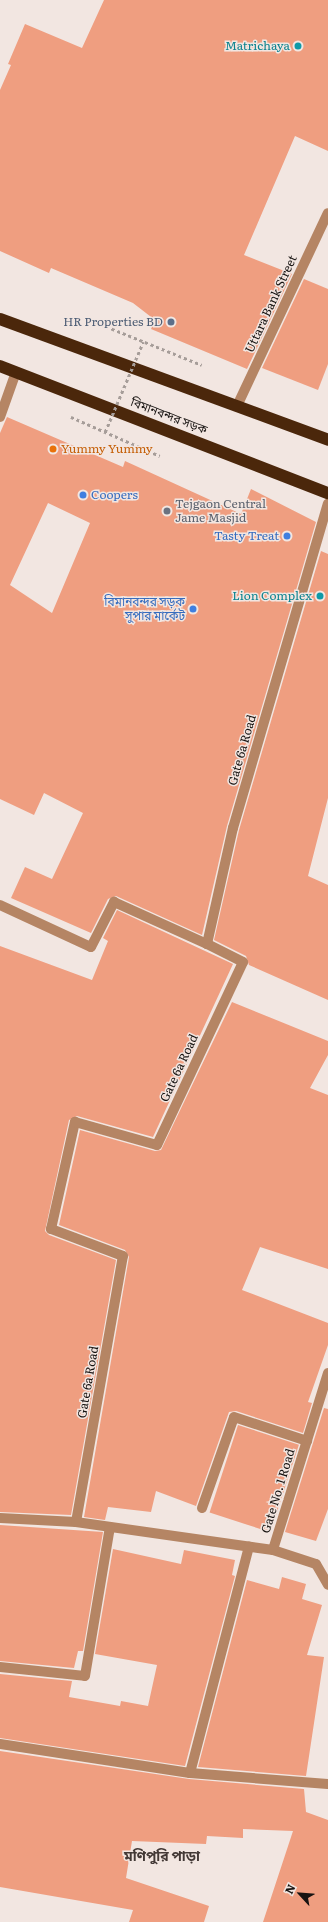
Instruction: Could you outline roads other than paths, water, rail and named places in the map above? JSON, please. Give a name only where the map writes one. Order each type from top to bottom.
[{"type":"highway","points":[[0,319],[328,440]]},
{"type":"highway","name":"বিমানবন্দর সড়ক","points":[[0,366],[328,493]]},
{"type":"street","name":"Uttara Bank Street","points":[[237,406],[328,213]]},
{"type":"street","points":[[0,416],[16,372]]},
{"type":"street","name":"Gate 6a Road","points":[[76,1522],[123,1256],[51,1229],[75,1122],[157,1145],[243,962],[207,944],[233,828],[328,504]]},
{"type":"street","points":[[0,905],[90,947],[114,902],[207,944]]},
{"type":"street","name":"Gate No. 1 Road","points":[[328,1373],[273,1550],[316,1564],[328,1585]]},
{"type":"street","points":[[202,1508],[234,1417],[307,1441]]},
{"type":"street","points":[[0,1518],[76,1522],[273,1550]]},
{"type":"street","points":[[0,1667],[85,1676],[110,1527]]},
{"type":"street","points":[[190,1773],[249,1547]]},
{"type":"street","points":[[0,1744],[190,1773],[328,1784]]},
{"type":"place","name":"Matrichaya","points":[[298,46]]},
{"type":"place","name":"HR Properties BD","points":[[171,322]]},
{"type":"place","name":"Yummy Yummy","points":[[53,449]]},
{"type":"place","name":"Coopers","points":[[83,495]]},
{"type":"place","name":"Tejgaon Central Jame Masjid","points":[[167,511]]},
{"type":"place","name":"Tasty Treat","points":[[287,536]]},
{"type":"place","name":"Lion Complex","points":[[320,596]]},
{"type":"place","name":"বিমানবন্দর সড়ক সুপার মার্কেট","points":[[193,609]]},
{"type":"district","name":"মণিপুরি পাড়া","points":[[162,1855]]}]
